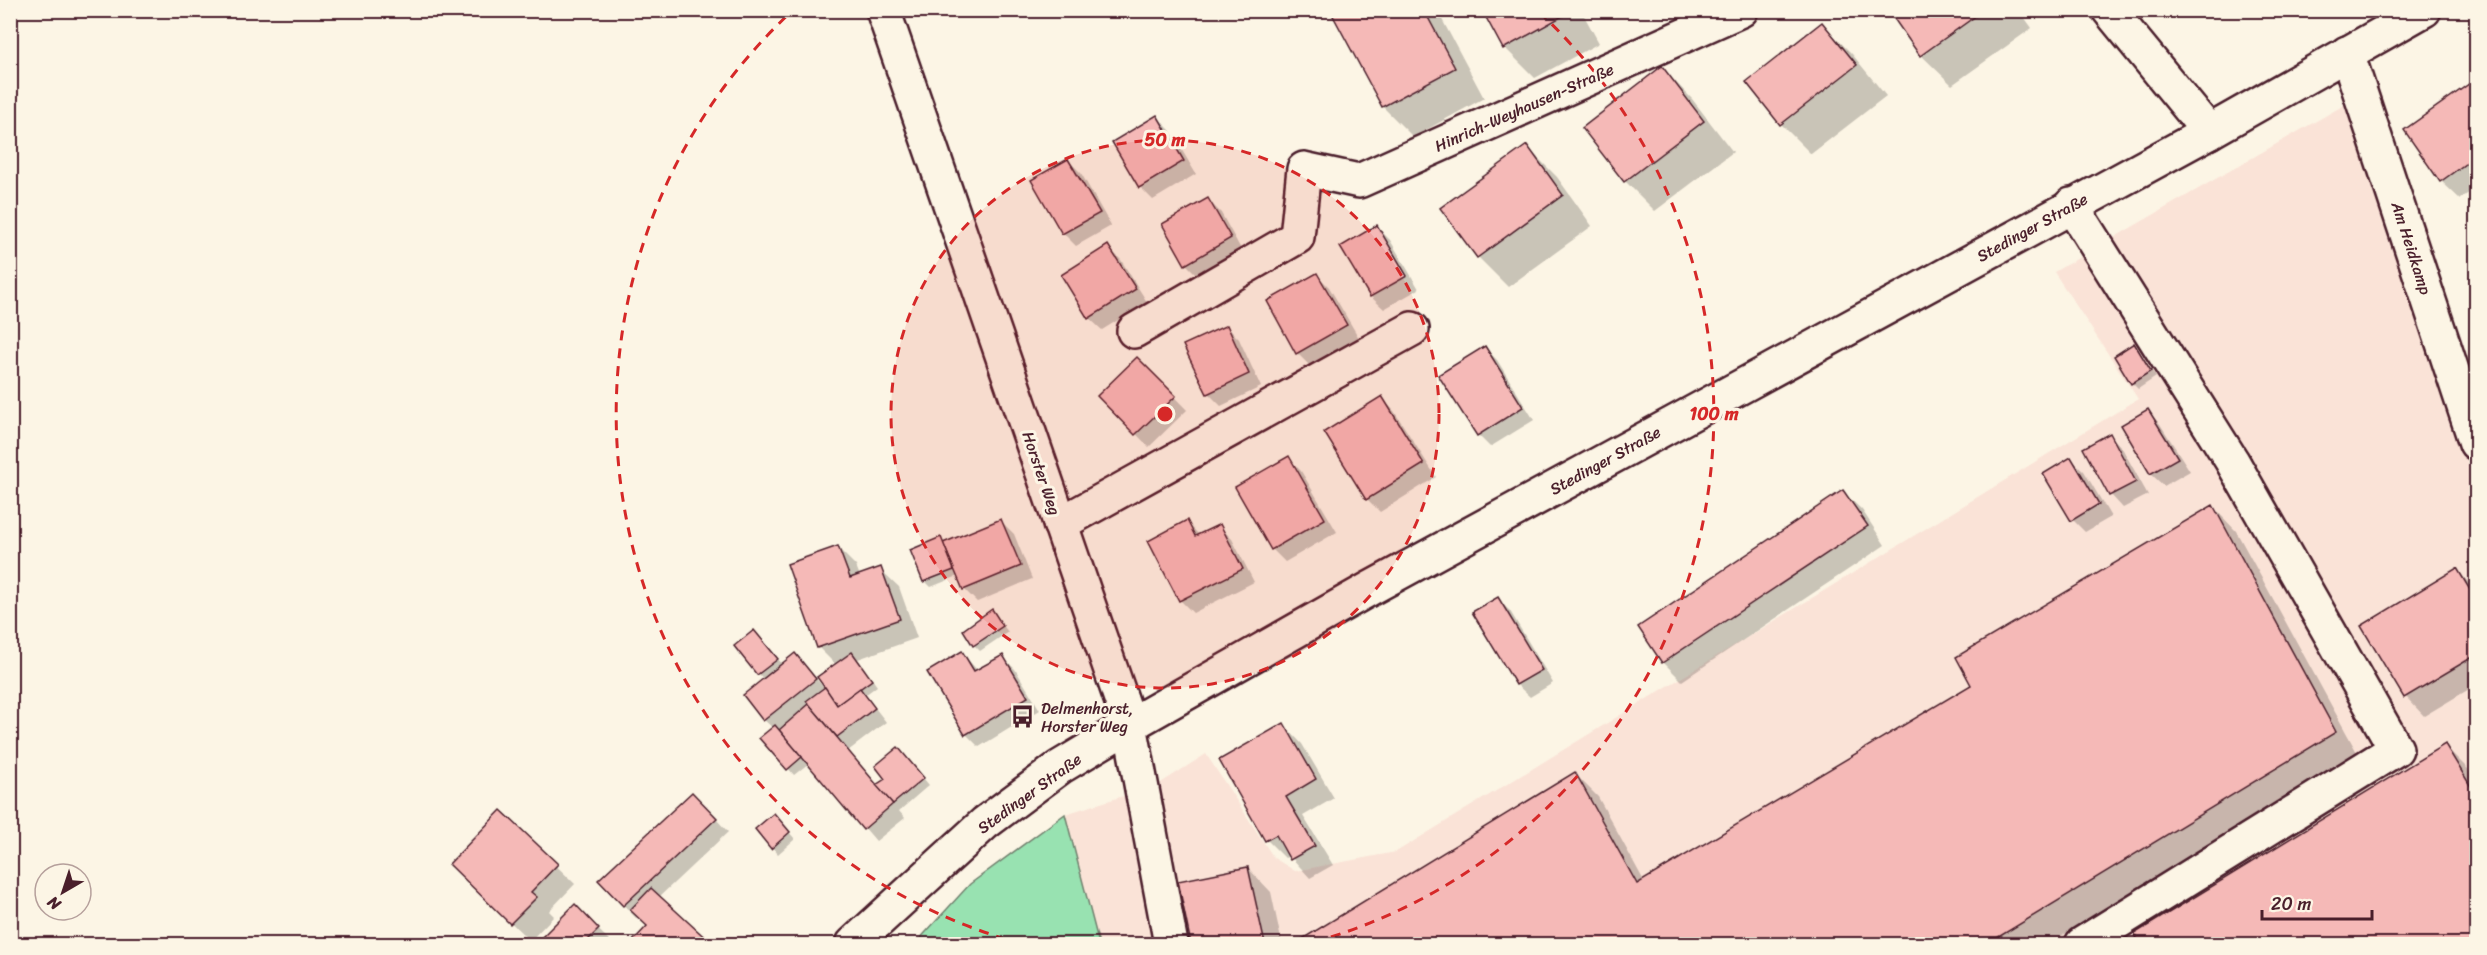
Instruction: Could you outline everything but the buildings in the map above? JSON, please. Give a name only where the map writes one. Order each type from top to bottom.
[{"type":"street","name":"Horster Weg","points":[[882,10],[1130,725],[1171,945]]},
{"type":"street","name":"Hinrich-Weyhausen-Straße","points":[[1134,331],[1296,237],[1304,169],[1359,181],[1741,10]]},
{"type":"street","points":[[2109,10],[2209,132]]},
{"type":"street","name":"Stedinger Straße","points":[[853,945],[985,823],[1060,767],[1130,725],[1382,582],[2071,205],[2209,132],[2424,10]]},
{"type":"street","name":"Am Heidkamp","points":[[2347,53],[2476,443]]},
{"type":"street","points":[[2071,205],[2232,461],[2396,749],[2082,945]]},
{"type":"street","points":[[1060,524],[1412,329]]},
{"type":"shaded area","points":[[2346,104],[2476,485],[2476,944],[1099,944],[1065,814],[1156,786],[1206,754],[1274,858],[1295,871],[1396,852],[2138,399],[2054,272]]},
{"type":"green space","points":[[1065,814],[1099,944],[915,944],[970,884]]},
{"type":"place","name":"Delmenhorst, Horster Weg","points":[[1023,717]]}]
